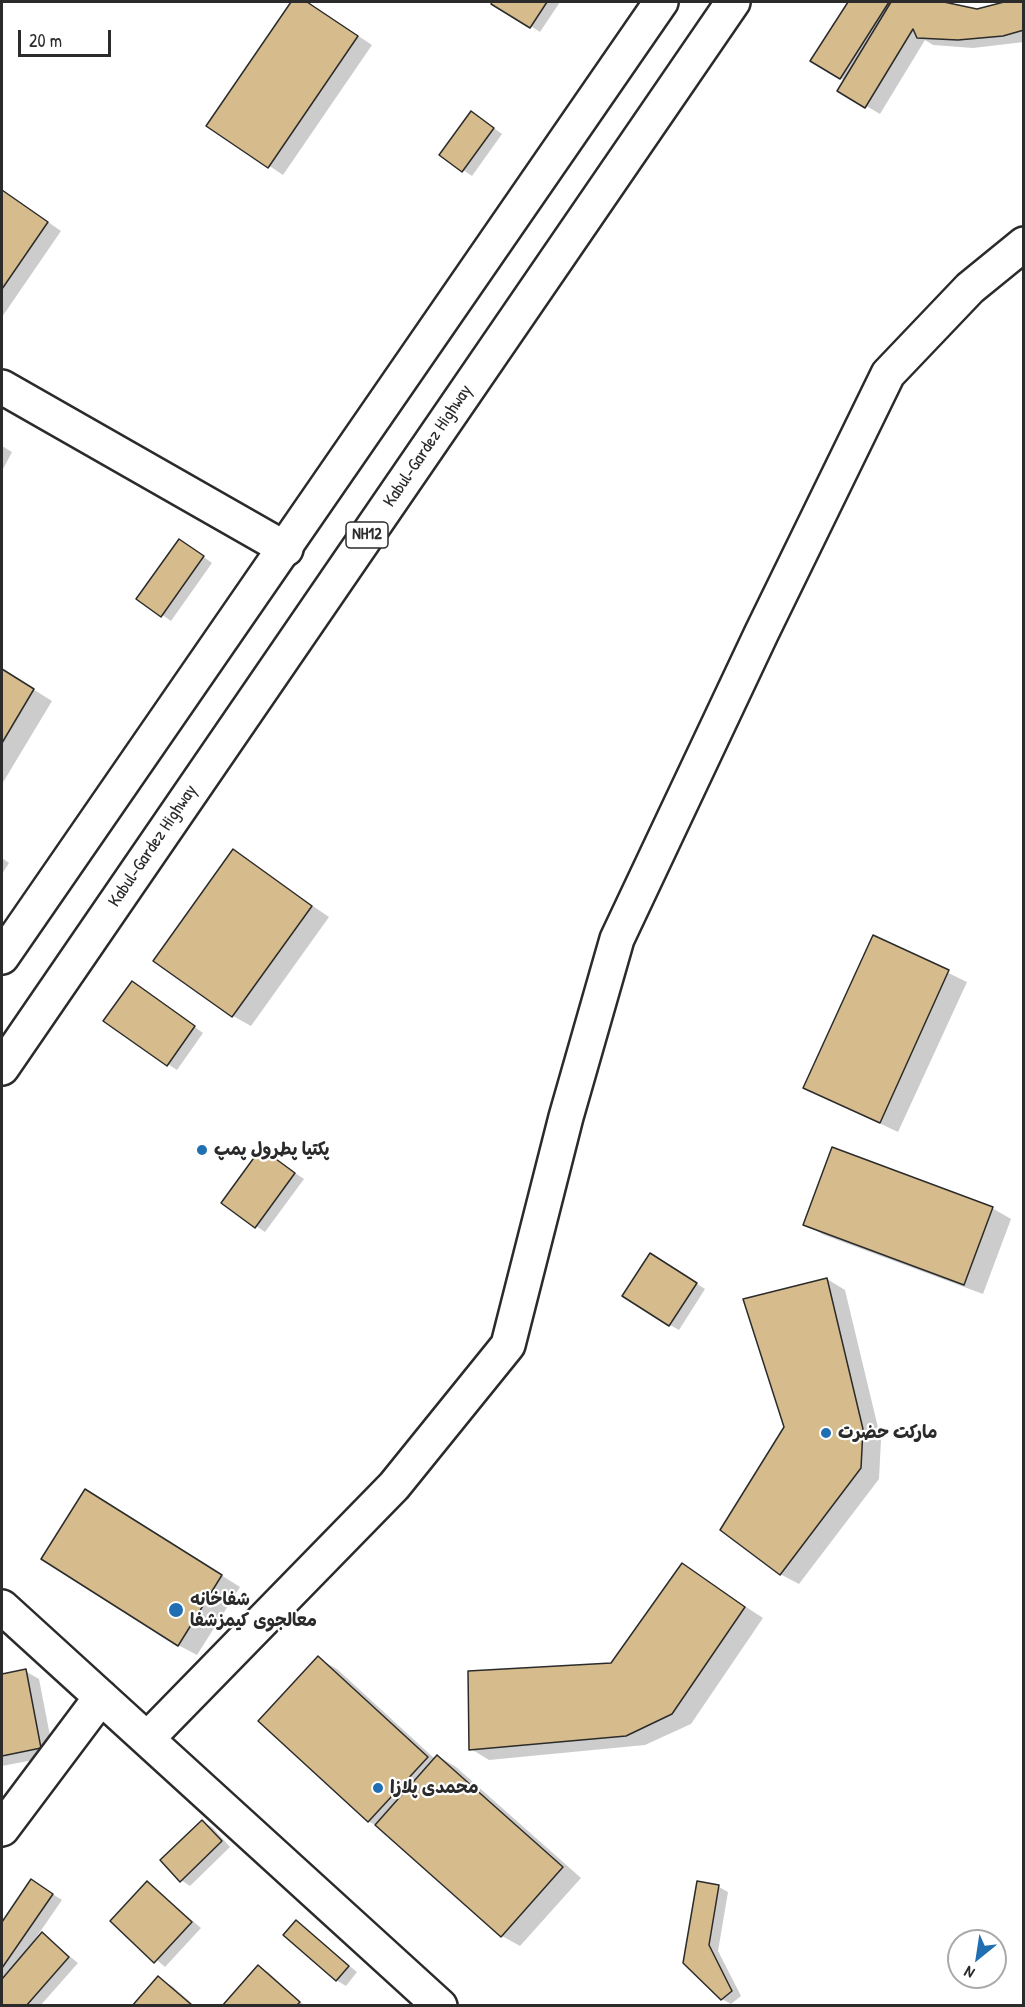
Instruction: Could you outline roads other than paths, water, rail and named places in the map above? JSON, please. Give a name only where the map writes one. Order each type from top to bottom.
[{"type":"main road","points":[[2,957],[286,549],[661,2]]},
{"type":"main road","name":"Kabul-Gardez Highway","points":[[2,1068],[733,2]]},
{"type":"main road","points":[[147,1739],[394,1486],[508,1345],[566,1117],[617,939],[762,632],[888,374],[970,288],[1023,244]]},
{"type":"main road","points":[[2,387],[286,549]]},
{"type":"main road","points":[[2,1607],[440,2006]]},
{"type":"main road","points":[[2,1829],[101,1697]]},
{"type":"place","name":"پکتیا پطرول پمپ","points":[[202,1150]]},
{"type":"place","name":"مارکت حضرت","points":[[826,1433]]},
{"type":"place","name":"شفاخانه معالجوی کیمزشفا","points":[[176,1610]]},
{"type":"place","name":"محمدی پلازا","points":[[378,1788]]}]
